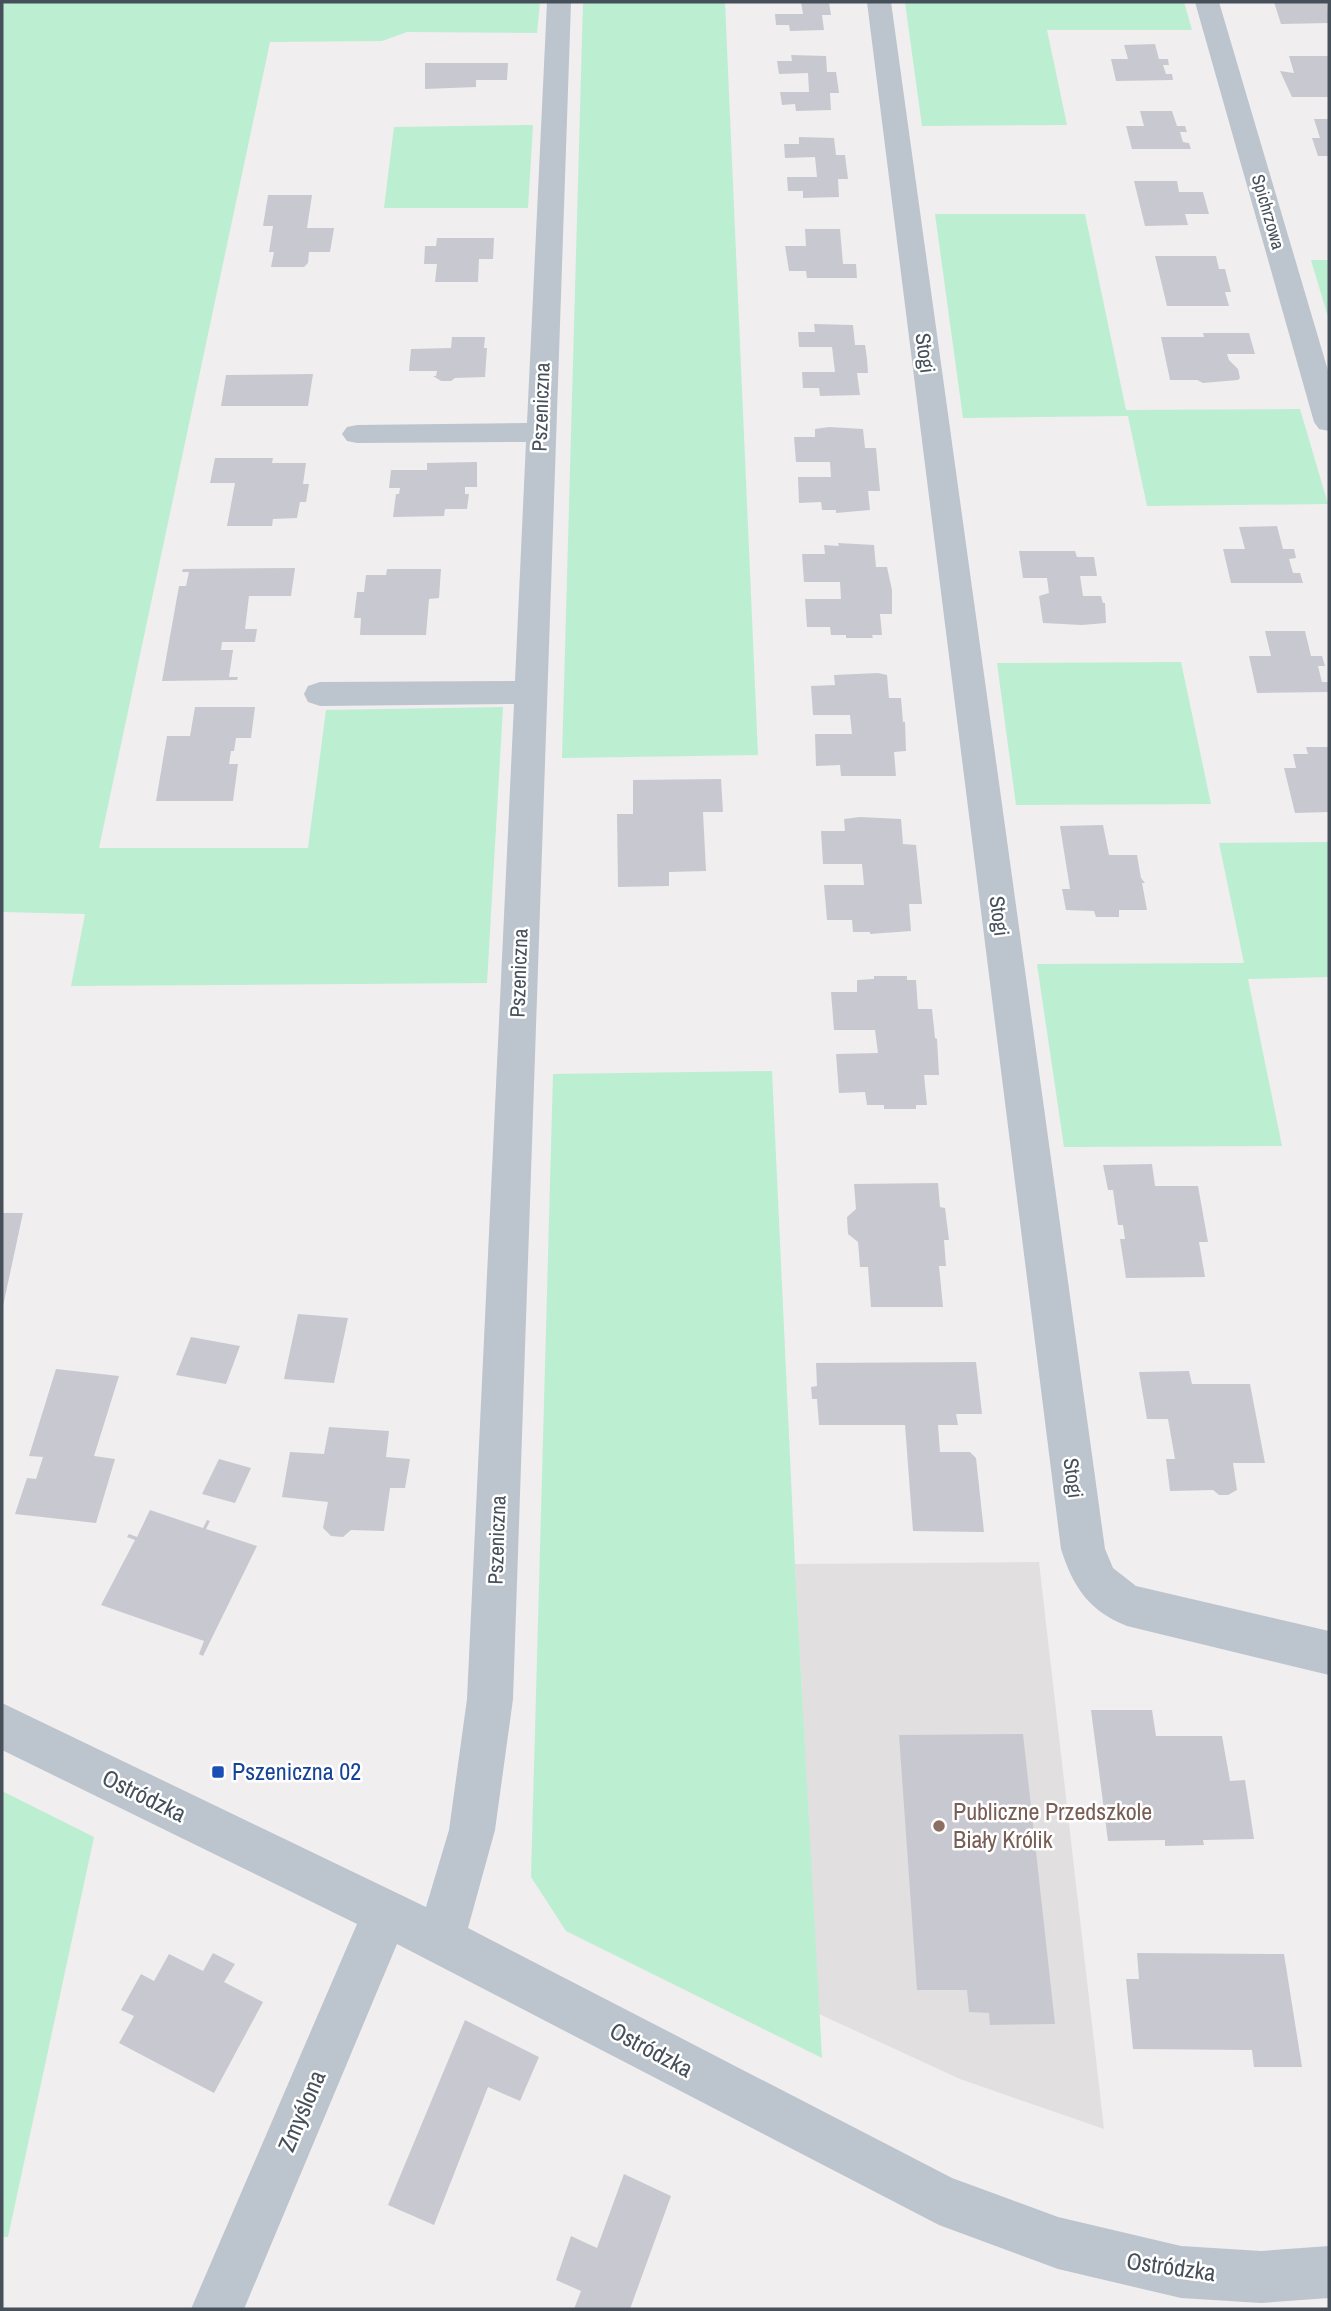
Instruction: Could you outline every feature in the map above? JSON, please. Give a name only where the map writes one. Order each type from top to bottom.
[{"type":"street","name":"Pszeniczna","points":[[441,1940],[472,1830],[491,1699],[559,2]]},
{"type":"street","name":"Stogi","points":[[879,2],[1083,1549],[1090,1573],[1103,1591],[1127,1605],[1329,1653]]},
{"type":"street","name":"Spichrzowa","points":[[1207,2],[1329,422]]},
{"type":"street","points":[[357,434],[540,432]]},
{"type":"street","points":[[320,694],[530,692]]},
{"type":"street","name":"Ostródzka","points":[[2,1726],[441,1940],[939,2199],[1058,2243],[1181,2272],[1261,2277],[1329,2272]]},
{"type":"street","name":"Zmyślona","points":[[218,2309],[386,1913]]},
{"type":"shaded area","name":"Publiczne Przedszkole Biały Królik","points":[[1039,1562],[1104,2129],[960,2079],[819,2014],[795,1564]]},
{"type":"green space","points":[[2,2],[540,2],[537,33],[407,32],[382,41],[270,42],[99,848],[308,848],[326,710],[503,707],[487,983],[71,986],[85,914],[2,912]]},
{"type":"green space","points":[[583,2],[725,2],[758,755],[562,758]]},
{"type":"green space","points":[[905,2],[1184,2],[1192,30],[1047,30],[1067,125],[922,126]]},
{"type":"green space","points":[[533,125],[528,208],[384,208],[394,127]]},
{"type":"green space","points":[[935,214],[1085,214],[1126,410],[1300,409],[1328,504],[1147,506],[1128,416],[963,418]]},
{"type":"green space","points":[[1311,260],[1329,260],[1329,320]]},
{"type":"green space","points":[[1181,662],[1211,804],[1016,805],[997,663]]},
{"type":"green space","points":[[1329,842],[1329,977],[1248,979],[1282,1146],[1064,1147],[1037,964],[1244,963],[1219,843]]},
{"type":"green space","points":[[772,1071],[822,2058],[566,1931],[531,1877],[553,1074]]},
{"type":"green space","points":[[2,1791],[94,1837],[8,2237],[2,2237]]},
{"type":"building","points":[[801,2],[829,2],[831,15],[822,15],[824,30],[790,31],[789,25],[776,25],[775,14],[803,14]]},
{"type":"building","points":[[1274,2],[1327,2],[1329,23],[1281,24]]},
{"type":"building","points":[[1155,44],[1159,59],[1168,59],[1169,65],[1163,65],[1166,74],[1172,74],[1173,80],[1116,81],[1111,59],[1128,59],[1124,45]]},
{"type":"building","points":[[791,55],[826,56],[827,72],[836,72],[839,93],[830,93],[831,110],[796,111],[795,104],[782,105],[780,92],[809,92],[808,73],[779,74],[777,61],[792,61]]},
{"type":"building","points":[[1289,56],[1329,56],[1329,97],[1292,97],[1280,71],[1294,73]]},
{"type":"building","points":[[425,63],[508,63],[507,80],[476,80],[476,87],[425,89]]},
{"type":"building","points":[[1140,111],[1172,111],[1177,126],[1185,126],[1187,132],[1180,132],[1183,142],[1189,143],[1191,149],[1132,149],[1126,126],[1144,126]]},
{"type":"building","points":[[1314,119],[1329,119],[1329,156],[1318,156],[1312,138],[1320,138]]},
{"type":"building","points":[[799,137],[834,138],[836,155],[845,155],[848,179],[838,179],[839,197],[803,198],[803,191],[788,191],[787,177],[817,177],[815,157],[785,158],[784,144],[799,144]]},
{"type":"building","points":[[1134,181],[1177,181],[1179,192],[1203,192],[1209,214],[1185,214],[1188,225],[1145,226]]},
{"type":"building","points":[[268,195],[312,195],[307,228],[334,228],[330,252],[309,252],[308,263],[304,267],[271,267],[274,252],[269,252],[273,226],[263,226]]},
{"type":"building","points":[[805,229],[840,229],[843,264],[856,264],[857,278],[807,278],[806,271],[789,271],[785,246],[806,246]]},
{"type":"building","points":[[437,238],[494,238],[493,259],[479,259],[478,282],[435,282],[437,264],[424,264],[425,246],[436,246]]},
{"type":"building","points":[[1155,256],[1216,256],[1219,269],[1225,269],[1231,292],[1225,292],[1229,306],[1167,306]]},
{"type":"building","points":[[814,324],[853,325],[855,345],[865,345],[867,359],[868,373],[857,373],[860,395],[820,396],[819,388],[803,388],[802,372],[835,372],[832,347],[799,347],[798,332],[815,332]]},
{"type":"building","points":[[1203,333],[1249,333],[1255,354],[1227,354],[1238,369],[1238,380],[1203,383],[1197,380],[1170,380],[1161,337],[1204,337]]},
{"type":"building","points":[[452,337],[485,337],[485,377],[441,381],[433,376],[436,376],[437,371],[409,371],[411,349],[451,348]]},
{"type":"building","points":[[313,374],[308,406],[221,406],[226,375]]},
{"type":"building","points":[[815,429],[863,429],[865,448],[876,448],[880,491],[868,491],[870,510],[836,513],[836,510],[822,510],[821,502],[799,503],[798,477],[831,477],[830,462],[796,462],[794,437],[815,437]]},
{"type":"building","points":[[215,458],[273,458],[272,463],[306,463],[303,484],[309,484],[306,502],[300,502],[297,518],[273,519],[272,526],[227,526],[235,483],[210,483]]},
{"type":"building","points":[[477,462],[477,487],[465,487],[465,494],[469,494],[467,509],[445,509],[444,516],[393,517],[396,494],[399,494],[400,488],[389,488],[391,470],[427,470],[427,463]]},
{"type":"building","points":[[1277,526],[1283,549],[1294,549],[1296,558],[1289,559],[1293,573],[1300,573],[1303,583],[1231,583],[1223,549],[1245,549],[1239,527]]},
{"type":"building","points":[[838,543],[874,545],[876,567],[887,567],[892,590],[892,614],[880,614],[882,635],[872,635],[873,638],[846,638],[846,635],[831,635],[830,627],[807,627],[805,599],[841,599],[840,582],[804,582],[802,554],[825,554],[824,545],[839,546]]},
{"type":"building","points":[[1019,551],[1075,551],[1077,557],[1094,557],[1097,576],[1080,576],[1083,596],[1101,596],[1105,603],[1106,623],[1043,623],[1039,596],[1049,593],[1047,578],[1023,578]]},
{"type":"building","points":[[295,568],[291,596],[249,596],[245,629],[257,629],[255,642],[222,642],[221,650],[233,650],[229,677],[238,677],[237,680],[162,681],[179,586],[186,586],[189,572],[182,572],[183,569]]},
{"type":"building","points":[[387,569],[441,569],[439,598],[429,599],[426,635],[360,635],[361,618],[354,618],[357,592],[364,592],[366,575],[386,575]]},
{"type":"building","points":[[1265,631],[1305,631],[1311,656],[1322,656],[1325,666],[1318,666],[1322,682],[1329,682],[1329,692],[1257,693],[1249,656],[1271,656]]},
{"type":"building","points":[[834,675],[887,675],[889,698],[901,698],[906,751],[894,752],[896,776],[841,776],[840,765],[816,766],[815,734],[852,734],[850,715],[813,715],[811,686],[835,685]]},
{"type":"building","points":[[195,707],[255,707],[251,738],[236,738],[234,751],[231,751],[229,764],[238,764],[233,801],[156,801],[167,736],[190,736]]},
{"type":"building","points":[[1306,747],[1329,747],[1329,812],[1295,813],[1284,768],[1296,768],[1293,754],[1308,754]]},
{"type":"building","points":[[721,779],[723,812],[703,812],[706,871],[669,872],[669,886],[618,887],[617,814],[633,814],[633,780]]},
{"type":"building","points":[[844,819],[901,819],[903,844],[916,845],[922,904],[909,904],[911,931],[870,934],[853,932],[852,920],[827,920],[824,885],[864,885],[862,864],[823,864],[821,831],[845,831]]},
{"type":"building","points":[[1103,825],[1109,855],[1137,855],[1141,878],[1145,883],[1142,883],[1147,910],[1119,910],[1119,917],[1096,917],[1094,911],[1066,910],[1062,889],[1070,889],[1060,826]]},
{"type":"building","points":[[874,976],[907,976],[907,980],[916,980],[918,1009],[932,1009],[939,1075],[924,1075],[927,1105],[916,1105],[916,1109],[884,1109],[884,1105],[867,1105],[865,1092],[839,1093],[836,1054],[878,1053],[875,1030],[834,1030],[831,992],[857,992],[857,980],[874,979]]},
{"type":"building","points":[[1152,1164],[1155,1186],[1198,1186],[1208,1242],[1199,1242],[1205,1277],[1126,1278],[1120,1239],[1125,1239],[1123,1225],[1118,1225],[1113,1190],[1108,1190],[1103,1165]]},
{"type":"building","points":[[938,1183],[940,1207],[945,1208],[949,1240],[944,1240],[946,1266],[939,1266],[943,1307],[871,1307],[868,1267],[860,1267],[858,1242],[848,1234],[847,1217],[856,1209],[854,1184]]},
{"type":"building","points":[[2,1213],[23,1213],[3,1306],[2,1305]]},
{"type":"building","points":[[298,1314],[348,1318],[334,1383],[284,1379]]},
{"type":"building","points":[[191,1337],[240,1346],[226,1384],[176,1375]]},
{"type":"building","points":[[976,1362],[982,1414],[956,1414],[958,1425],[938,1425],[940,1452],[970,1452],[976,1458],[984,1532],[913,1531],[905,1425],[819,1425],[817,1399],[812,1399],[811,1387],[817,1386],[816,1363]]},
{"type":"building","points":[[56,1369],[119,1376],[94,1456],[115,1459],[96,1523],[15,1514],[27,1478],[36,1479],[43,1457],[29,1456]]},
{"type":"building","points":[[1189,1371],[1192,1384],[1250,1384],[1265,1463],[1233,1463],[1237,1490],[1228,1495],[1219,1495],[1213,1490],[1170,1491],[1166,1459],[1175,1459],[1168,1419],[1147,1419],[1139,1372]]},
{"type":"building","points":[[329,1427],[389,1431],[386,1457],[410,1459],[405,1488],[390,1488],[384,1531],[351,1530],[343,1537],[331,1536],[323,1528],[328,1502],[282,1497],[290,1452],[324,1454]]},
{"type":"building","points":[[219,1459],[251,1468],[235,1503],[202,1494]]},
{"type":"building","points":[[150,1510],[203,1528],[207,1520],[210,1521],[206,1529],[257,1546],[203,1656],[199,1654],[204,1641],[101,1605],[135,1540],[127,1537],[129,1534],[137,1537]]},
{"type":"building","points":[[1091,1710],[1152,1710],[1156,1736],[1222,1736],[1230,1781],[1245,1780],[1254,1839],[1203,1840],[1204,1845],[1165,1846],[1165,1840],[1108,1841]]},
{"type":"building","points":[[1023,1734],[1055,2024],[990,2025],[989,2013],[969,2012],[967,1990],[917,1990],[899,1735]]},
{"type":"building","points":[[213,1953],[235,1964],[224,1982],[263,2002],[214,2093],[119,2043],[134,2016],[121,2010],[141,1974],[154,1981],[169,1954],[203,1971]]},
{"type":"building","points":[[1137,1953],[1284,1954],[1302,2067],[1254,2067],[1252,2050],[1133,2049],[1126,1979],[1139,1979]]},
{"type":"building","points":[[465,2020],[539,2057],[520,2101],[488,2087],[434,2225],[388,2205]]},
{"type":"building","points":[[624,2174],[671,2196],[630,2309],[574,2309],[581,2291],[556,2280],[571,2236],[597,2248]]},
{"type":"place","name":"Pszeniczna 02","points":[[218,1772]]},
{"type":"place","name":"Publiczne Przedszkole Biały Królik","points":[[939,1826]]}]
